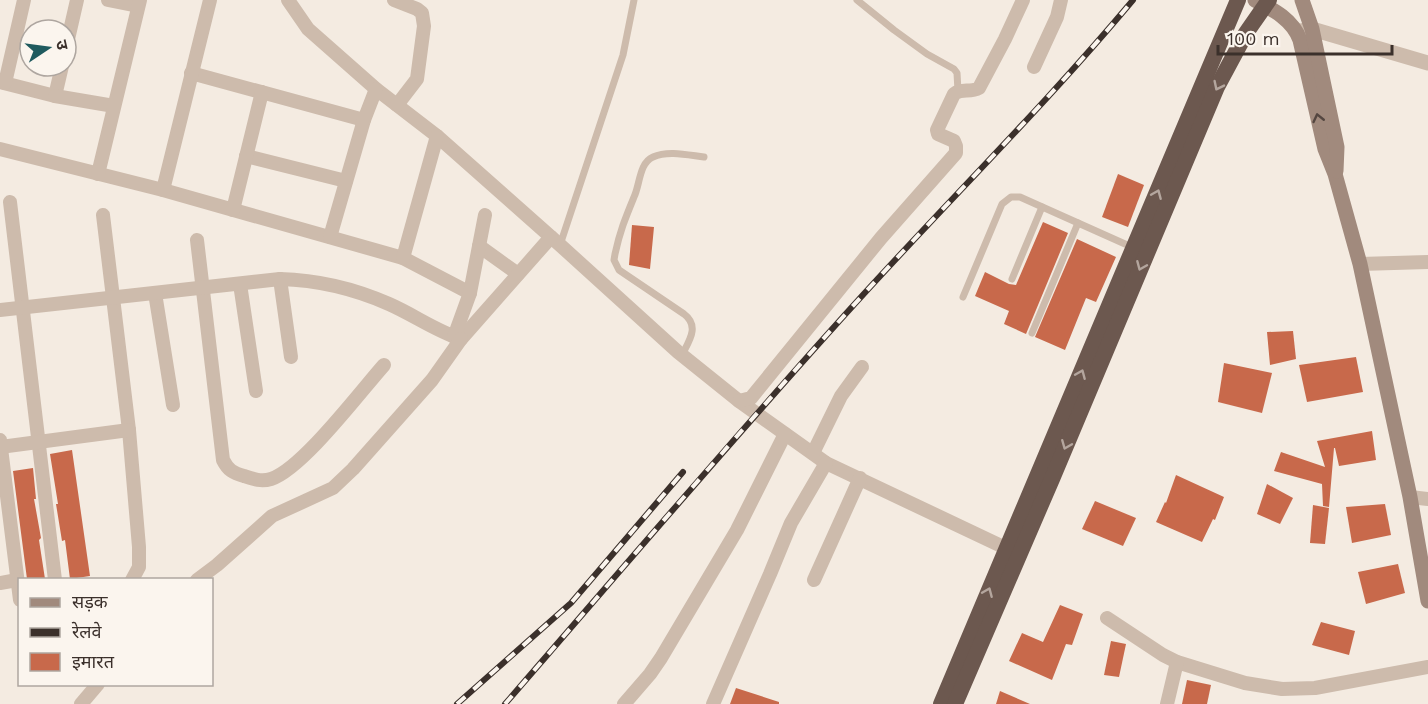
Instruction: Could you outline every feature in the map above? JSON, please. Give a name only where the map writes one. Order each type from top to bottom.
[{"type":"highway","points":[[955,704],[1013,551],[1238,0]]},
{"type":"highway","points":[[941,704],[1013,551],[1217,87],[1263,2]]},
{"type":"main road","points":[[1302,0],[1304,31],[1337,147],[1335,174],[1360,264],[1410,497],[1428,602]]},
{"type":"main road","points":[[1263,2],[1304,31]]},
{"type":"street","points":[[24,0],[2,82],[55,96],[114,106]]},
{"type":"street","points":[[73,18],[77,0]]},
{"type":"street","points":[[98,174],[139,3],[108,0]]},
{"type":"street","points":[[163,190],[210,0]]},
{"type":"street","points":[[288,0],[308,29],[376,89],[437,136],[681,355],[739,401],[826,463],[1013,551]]},
{"type":"street","points":[[394,0],[422,13],[424,26],[417,79],[397,105]]},
{"type":"street","points":[[739,401],[751,398],[881,238],[956,153],[957,147],[954,141],[938,134],[937,130],[954,94],[958,91],[970,92],[979,88],[1023,0]]},
{"type":"street","points":[[1034,67],[1057,17],[1061,0]]},
{"type":"street","points":[[1304,31],[1428,63]]},
{"type":"street","points":[[191,73],[364,120]]},
{"type":"street","points":[[55,96],[59,78]]},
{"type":"street","points":[[330,237],[364,120],[376,89]]},
{"type":"street","points":[[232,210],[262,92]]},
{"type":"street","points":[[403,258],[437,136]]},
{"type":"street","points":[[0,149],[163,190],[403,258],[470,293]]},
{"type":"street","points":[[246,156],[346,181]]},
{"type":"street","points":[[10,202],[55,578]]},
{"type":"street","points":[[103,215],[129,430],[140,556],[139,567],[133,578]]},
{"type":"street","points":[[458,338],[470,293],[485,215]]},
{"type":"street","points":[[197,240],[224,460],[232,472],[257,481],[268,480],[289,469],[316,443],[384,365]]},
{"type":"street","points":[[198,578],[217,565],[272,516],[333,488],[353,469],[432,380],[458,338],[518,274],[556,241]]},
{"type":"street","points":[[479,246],[518,274]]},
{"type":"street","points":[[1360,264],[1428,262]]},
{"type":"street","points":[[0,310],[280,279],[326,283],[376,299],[458,338]]},
{"type":"street","points":[[280,279],[291,357]]},
{"type":"street","points":[[240,284],[256,391]]},
{"type":"street","points":[[155,293],[173,405]]},
{"type":"street","points":[[813,453],[836,403],[862,367]]},
{"type":"street","points":[[18,587],[0,444],[38,442],[129,430]]},
{"type":"street","points":[[624,704],[662,658],[736,530],[785,434]]},
{"type":"street","points":[[713,704],[791,523],[826,463]]},
{"type":"street","points":[[814,580],[860,478]]},
{"type":"street","points":[[1410,497],[1428,499]]},
{"type":"street","points":[[0,583],[17,580]]},
{"type":"street","points":[[1107,618],[1177,662],[1245,683],[1288,689],[1315,688],[1428,668]]},
{"type":"street","points":[[1167,704],[1177,662]]},
{"type":"street","points":[[81,704],[96,686]]},
{"type":"street","points":[[1285,704],[1288,689]]},
{"type":"lane","points":[[556,241],[593,149],[607,99],[623,55],[634,0]]},
{"type":"lane","points":[[857,0],[927,54],[954,69],[957,73],[958,91]]},
{"type":"lane","points":[[681,355],[693,329],[691,321],[619,270],[614,260],[625,215],[649,159],[661,154],[704,157]]},
{"type":"lane","points":[[963,297],[1002,204],[1011,197],[1016,196],[1135,248]]},
{"type":"lane","points":[[1012,279],[1042,207]]},
{"type":"lane","points":[[1032,333],[1078,223]]},
{"type":"building","points":[[1118,174],[1144,185],[1128,227],[1102,217]]},
{"type":"building","points":[[1043,222],[1068,233],[1026,334],[1004,324],[1009,311],[975,296],[985,272],[1016,285]]},
{"type":"building","points":[[632,225],[654,227],[650,269],[629,265]]},
{"type":"building","points":[[1077,239],[1116,257],[1096,302],[1086,298],[1065,350],[1035,337]]},
{"type":"building","points":[[1293,331],[1296,359],[1270,365],[1267,332]]},
{"type":"building","points":[[1356,357],[1363,392],[1307,402],[1299,365]]},
{"type":"building","points":[[1224,363],[1272,373],[1262,413],[1218,402]]},
{"type":"building","points":[[1372,431],[1376,460],[1339,466],[1334,448],[1329,507],[1323,506],[1322,484],[1274,471],[1281,452],[1325,467],[1317,441]]},
{"type":"building","points":[[72,450],[90,576],[70,578],[65,540],[62,541],[56,504],[58,504],[50,454]]},
{"type":"building","points":[[33,468],[36,499],[34,499],[45,578],[27,578],[13,471]]},
{"type":"building","points":[[1176,475],[1224,497],[1215,520],[1213,519],[1202,542],[1156,522]]},
{"type":"building","points":[[1267,484],[1293,498],[1280,524],[1257,514]]},
{"type":"building","points":[[1095,501],[1136,518],[1123,546],[1082,529]]},
{"type":"building","points":[[1385,504],[1391,535],[1352,543],[1346,507]]},
{"type":"building","points":[[1313,505],[1329,508],[1325,544],[1310,543]]},
{"type":"building","points":[[1398,564],[1405,593],[1366,604],[1358,572]]},
{"type":"building","points":[[1060,605],[1083,614],[1072,645],[1066,644],[1052,680],[1009,661],[1022,633],[1043,642]]},
{"type":"building","points":[[1321,622],[1355,631],[1349,655],[1312,645]]},
{"type":"building","points":[[1111,641],[1126,644],[1119,677],[1104,675]]},
{"type":"building","points":[[1187,680],[1211,685],[1207,704],[1182,704]]},
{"type":"building","points":[[736,688],[779,702],[779,704],[730,704]]},
{"type":"building","points":[[1000,691],[1030,704],[996,704]]},
{"type":"railway","points":[[505,704],[816,347],[1067,76],[1133,0]]},
{"type":"railway","points":[[457,704],[571,603],[683,472]]}]
